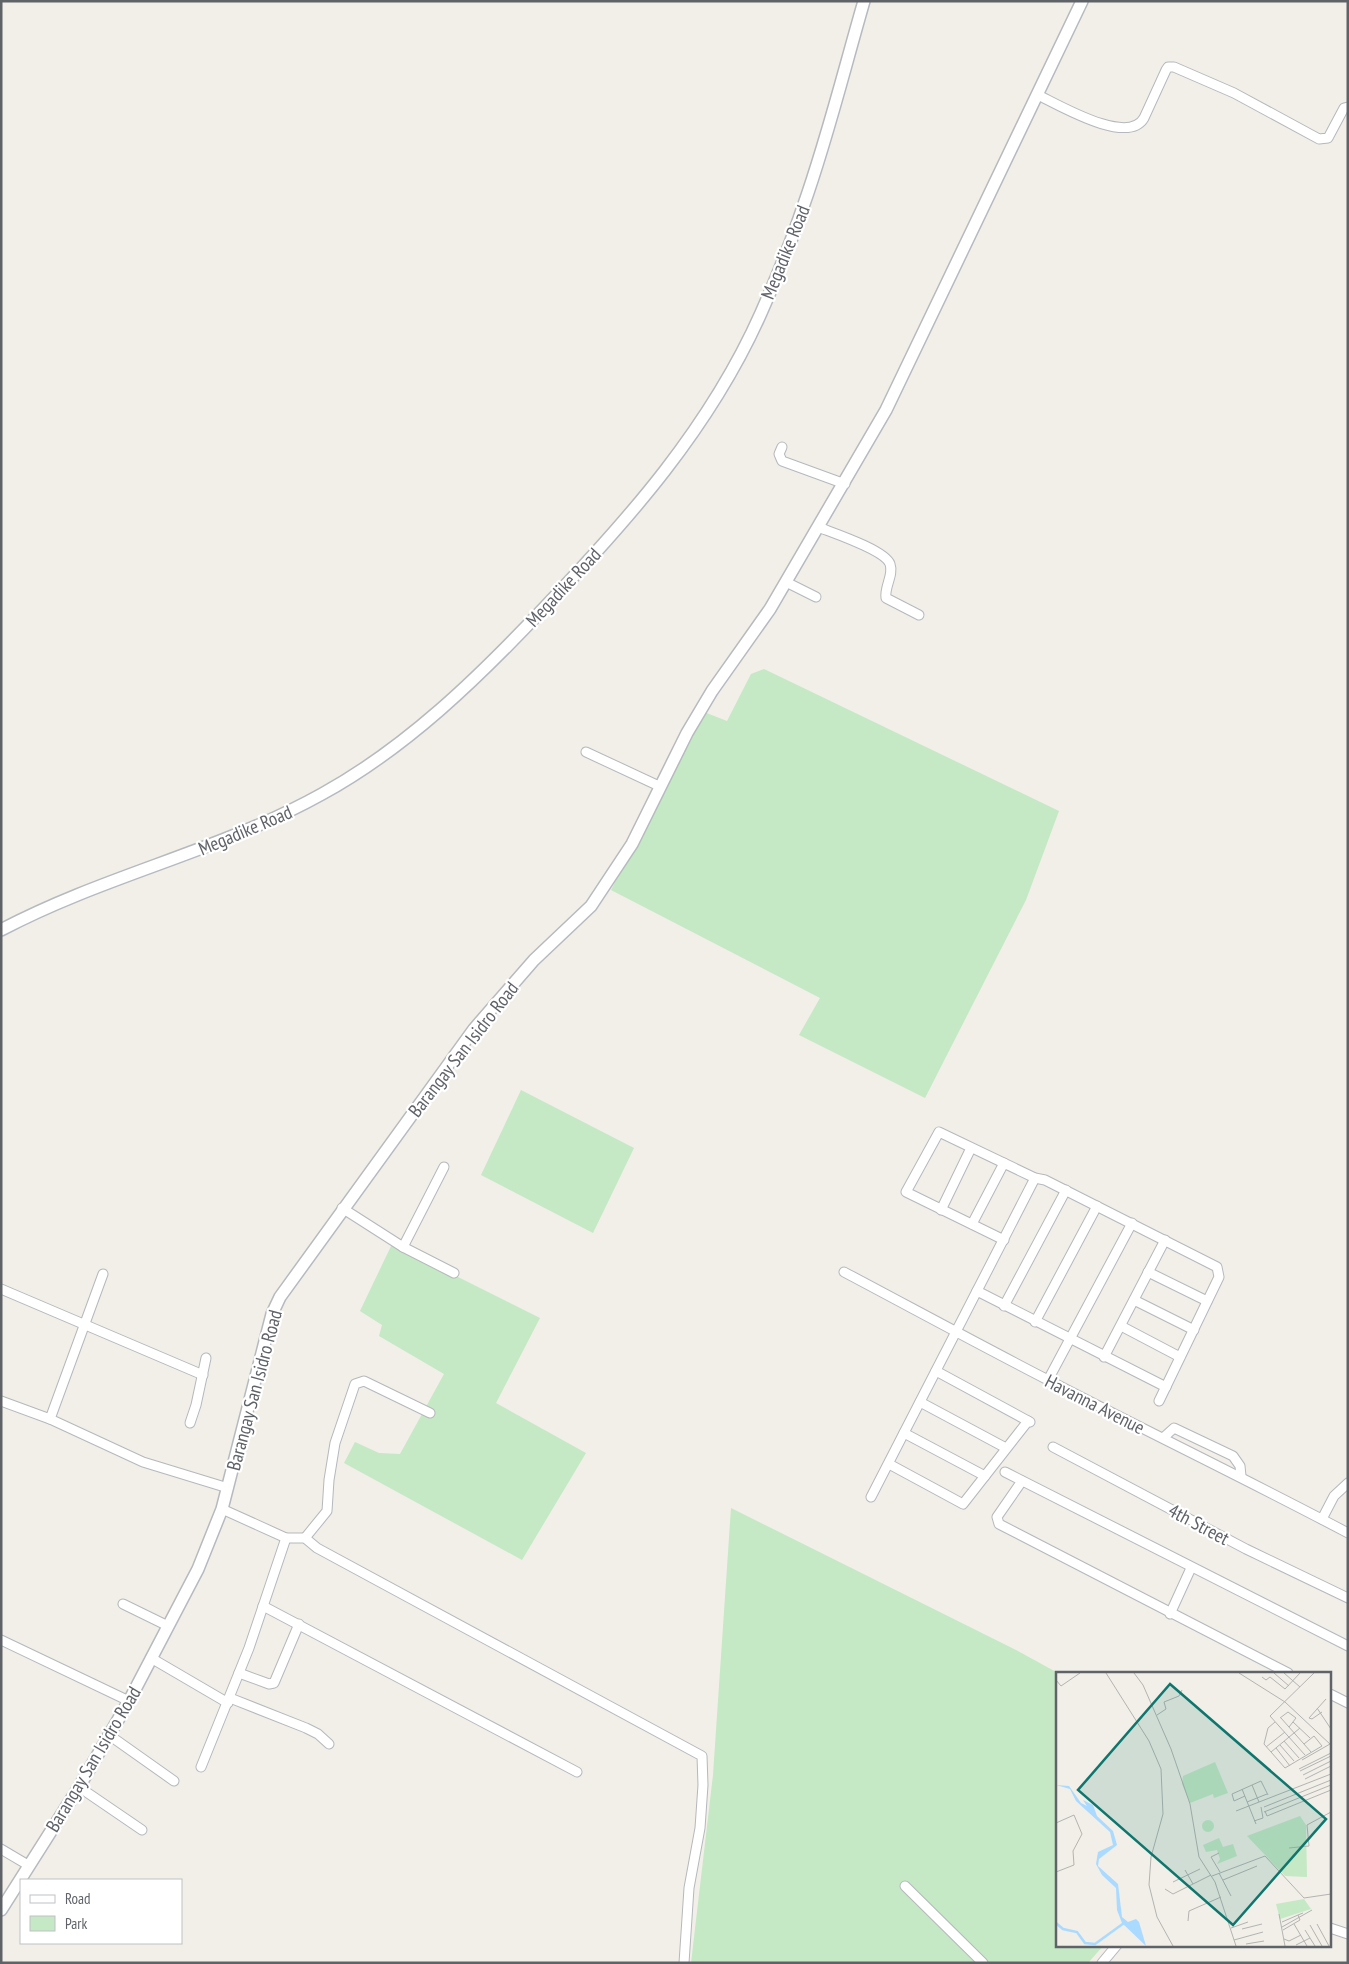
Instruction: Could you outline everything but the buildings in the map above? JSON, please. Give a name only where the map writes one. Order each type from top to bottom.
[{"type":"street","name":"Megadike Road","points":[[1,930],[84,891],[272,821],[347,780],[385,754],[450,700],[498,657],[572,579],[671,466],[703,420],[760,315],[802,211],[864,1]]},
{"type":"street","name":"Barangay San Isidro Road","points":[[1,1910],[109,1736],[198,1569],[222,1509],[272,1314],[290,1281],[474,1029],[534,960],[592,906],[632,844],[659,786],[712,691],[770,609],[845,484],[886,410],[1082,1]]},
{"type":"street","points":[[1038,96],[1105,126],[1136,127],[1141,125],[1166,70],[1168,67],[1174,67],[1234,93],[1319,138],[1328,138],[1344,108],[1348,107]]},
{"type":"street","points":[[782,446],[779,454],[782,461],[845,484]]},
{"type":"street","points":[[818,527],[875,551],[888,560],[891,571],[886,598],[919,615]]},
{"type":"street","points":[[786,582],[816,597]]},
{"type":"street","points":[[586,752],[659,786]]},
{"type":"street","points":[[1004,1240],[906,1192],[939,1132],[1035,1178],[1045,1180],[1066,1190],[1217,1267],[1219,1277],[1159,1401]]},
{"type":"street","points":[[941,1210],[971,1148]]},
{"type":"street","points":[[972,1224],[1004,1163]]},
{"type":"street","points":[[403,1247],[417,1225],[444,1167]]},
{"type":"street","points":[[871,1497],[1035,1178]]},
{"type":"street","points":[[1004,1306],[1066,1190]]},
{"type":"street","points":[[1035,1322],[1097,1206]]},
{"type":"street","points":[[342,1208],[403,1247],[454,1273]]},
{"type":"street","points":[[1048,1380],[1132,1223]]},
{"type":"street","points":[[1104,1357],[1165,1240]]},
{"type":"street","name":"Havanna Avenue","points":[[844,1272],[1048,1380],[1241,1476],[1348,1533]]},
{"type":"street","points":[[1148,1272],[1207,1301]]},
{"type":"street","points":[[50,1420],[103,1274]]},
{"type":"street","points":[[1,1289],[203,1375]]},
{"type":"street","points":[[977,1291],[1166,1387]]},
{"type":"street","points":[[1134,1300],[1194,1330]]},
{"type":"street","points":[[1121,1326],[1180,1356]]},
{"type":"street","points":[[190,1423],[206,1358]]},
{"type":"street","points":[[888,1464],[964,1504],[1029,1421],[936,1371]]},
{"type":"street","points":[[305,1538],[327,1511],[329,1480],[336,1443],[355,1384],[364,1381],[430,1413]]},
{"type":"street","points":[[1,1400],[143,1462],[228,1488]]},
{"type":"street","points":[[920,1402],[1006,1448]]},
{"type":"street","points":[[1163,1438],[1174,1428],[1221,1449],[1237,1460],[1241,1476]]},
{"type":"street","points":[[904,1434],[985,1476]]},
{"type":"street","name":"4th Street","points":[[1053,1447],[1246,1549],[1348,1598]]},
{"type":"street","points":[[1005,1472],[1348,1646]]},
{"type":"street","points":[[1022,1482],[997,1517],[1000,1524],[1170,1614],[1286,1672]]},
{"type":"street","points":[[1322,1519],[1334,1496],[1348,1483]]},
{"type":"street","points":[[222,1509],[286,1538],[305,1538],[317,1548],[702,1756],[703,1785],[700,1828],[689,1888],[684,1963]]},
{"type":"street","points":[[200,1767],[229,1700],[286,1538]]},
{"type":"street","points":[[1170,1614],[1191,1568]]},
{"type":"street","points":[[123,1604],[168,1626]]},
{"type":"street","points":[[263,1606],[577,1772]]},
{"type":"street","points":[[239,1673],[269,1684],[274,1683],[299,1624]]},
{"type":"street","points":[[1,1640],[129,1701]]},
{"type":"street","points":[[151,1658],[229,1700],[306,1728],[318,1734],[329,1744]]},
{"type":"street","points":[[1332,1695],[1348,1703]]},
{"type":"street","points":[[109,1736],[174,1781]]},
{"type":"street","points":[[79,1787],[142,1830]]},
{"type":"street","points":[[1,1849],[28,1866]]},
{"type":"street","points":[[905,1886],[983,1963]]},
{"type":"street","points":[[1332,1929],[1348,1934]]},
{"type":"street","points":[[1102,1963],[1116,1946]]},
{"type":"green space","points":[[764,669],[1059,811],[1026,900],[925,1098],[799,1035],[820,998],[611,890],[704,712],[727,721],[751,674]]},
{"type":"green space","points":[[521,1090],[634,1148],[593,1233],[481,1175]]},
{"type":"green space","points":[[392,1244],[540,1318],[496,1403],[586,1453],[522,1560],[344,1463],[355,1442],[379,1453],[400,1454],[444,1374],[379,1336],[382,1325],[360,1311]]},
{"type":"green space","points":[[731,1508],[1016,1650],[1056,1672],[1056,1946],[1103,1946],[1088,1963],[691,1963],[713,1775]]}]
